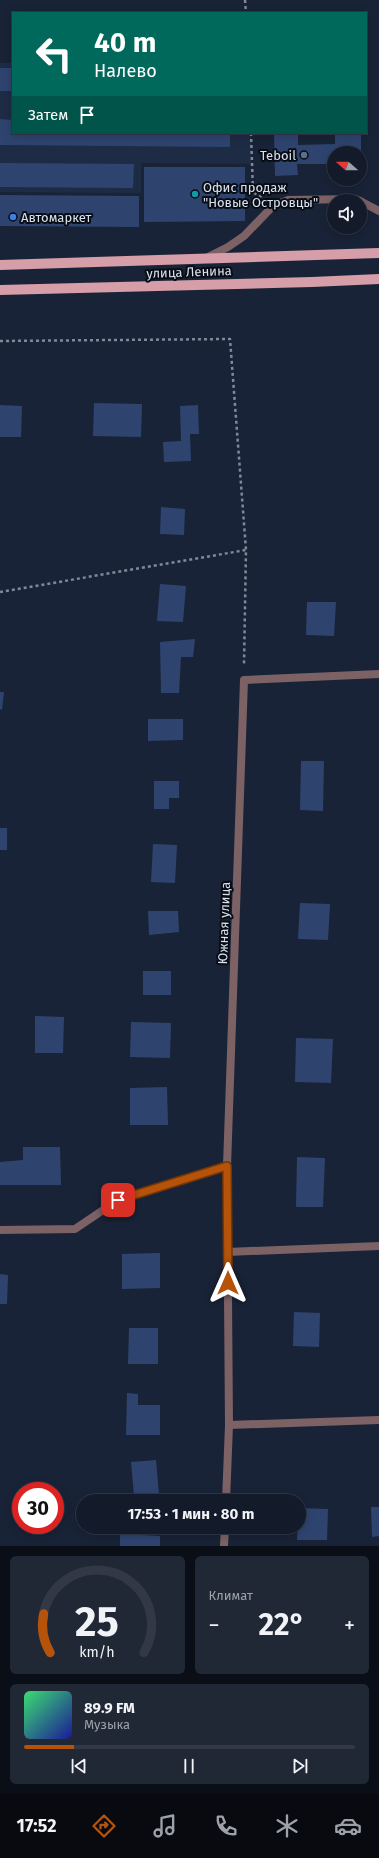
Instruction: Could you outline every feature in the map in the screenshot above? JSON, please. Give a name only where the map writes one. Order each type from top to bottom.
[{"type":"main road","name":"улица Ленина","points":[[0,265],[379,253]]},
{"type":"main road","name":"улица Ленина","points":[[0,290],[379,279]]},
{"type":"street","points":[[203,259],[228,247],[244,236],[273,206],[288,200],[327,199]]},
{"type":"street","points":[[367,205],[379,211]]},
{"type":"street","points":[[244,680],[379,674]]},
{"type":"street","name":"Южная улица","points":[[228,1425],[227,1166],[244,680]]},
{"type":"street","points":[[0,1230],[75,1229],[118,1200],[227,1166]]},
{"type":"street","points":[[227,1252],[379,1246]]},
{"type":"street","points":[[226,1494],[228,1425],[379,1420]]},
{"type":"street","points":[[224,1546],[225,1534]]},
{"type":"path","points":[[245,0],[246,12]]},
{"type":"path","points":[[251,134],[253,192],[273,206]]},
{"type":"path","points":[[0,341],[230,339],[246,550],[244,680]]},
{"type":"path","points":[[0,592],[246,550]]},
{"type":"shaded area","points":[[0,63],[12,63],[12,134],[251,134],[251,164],[141,163],[141,193],[0,192]]},
{"type":"building","points":[[0,68],[12,68],[12,91],[0,91]]},
{"type":"building","points":[[0,119],[12,120],[12,134],[230,134],[230,147],[0,145]]},
{"type":"building","name":"Teboil","points":[[274,134],[298,134],[298,145],[335,144],[335,134],[361,134],[361,146],[327,146],[327,164],[297,164],[298,175],[275,176]]},
{"type":"building","points":[[0,163],[134,164],[133,188],[0,187]]},
{"type":"building","name":"Офис продаж \"Новые Островцы\"","points":[[144,167],[245,167],[245,221],[144,222]]},
{"type":"building","points":[[0,195],[139,196],[139,227],[0,226]]},
{"type":"building","points":[[94,403],[142,404],[141,437],[93,436]]},
{"type":"building","points":[[0,405],[22,406],[21,437],[0,437]]},
{"type":"building","points":[[198,405],[199,434],[190,434],[191,461],[164,462],[163,442],[181,441],[180,406]]},
{"type":"building","points":[[161,507],[185,509],[184,535],[160,534]]},
{"type":"building","points":[[160,584],[186,586],[183,622],[157,621]]},
{"type":"building","points":[[307,602],[336,602],[334,636],[306,635]]},
{"type":"building","points":[[195,639],[193,657],[181,657],[179,693],[161,693],[160,642]]},
{"type":"building","points":[[0,692],[4,692],[2,710],[0,709]]},
{"type":"building","points":[[148,719],[183,719],[183,740],[148,741]]},
{"type":"building","points":[[301,761],[324,761],[323,811],[300,810]]},
{"type":"building","points":[[154,781],[179,781],[179,798],[169,798],[169,809],[154,809]]},
{"type":"building","points":[[0,828],[7,828],[7,850],[0,850]]},
{"type":"building","points":[[153,844],[177,845],[175,883],[151,882]]},
{"type":"building","points":[[300,903],[330,904],[328,940],[298,939]]},
{"type":"building","points":[[148,911],[178,911],[179,932],[149,935]]},
{"type":"building","points":[[143,971],[171,971],[171,995],[143,995]]},
{"type":"building","points":[[35,1016],[64,1017],[63,1053],[35,1053]]},
{"type":"building","points":[[131,1022],[171,1023],[170,1058],[130,1057]]},
{"type":"building","points":[[296,1038],[333,1039],[331,1083],[295,1082]]},
{"type":"building","points":[[167,1087],[168,1125],[130,1125],[130,1088]]},
{"type":"building","points":[[23,1147],[60,1147],[61,1185],[0,1185],[0,1162],[23,1160]]},
{"type":"building","points":[[297,1157],[325,1158],[323,1207],[296,1207]]},
{"type":"building","points":[[160,1253],[160,1288],[122,1289],[122,1254]]},
{"type":"building","points":[[0,1274],[8,1275],[7,1304],[0,1304]]},
{"type":"building","points":[[294,1312],[320,1313],[319,1347],[293,1346]]},
{"type":"building","points":[[129,1328],[158,1328],[158,1364],[128,1364]]},
{"type":"building","points":[[127,1393],[138,1394],[138,1405],[160,1405],[160,1435],[126,1435]]},
{"type":"building","points":[[156,1460],[159,1494],[134,1494],[131,1462]]},
{"type":"building","points":[[371,1507],[379,1507],[379,1536],[372,1537]]},
{"type":"building","points":[[306,1508],[328,1509],[327,1540],[297,1540],[297,1534],[306,1534]]},
{"type":"building","points":[[120,1534],[160,1536],[160,1546],[120,1546]]},
{"type":"place","name":"Teboil","points":[[304,155]]},
{"type":"place","name":"Офис продаж \"Новые Островцы\"","points":[[195,194]]},
{"type":"place","name":"Автомаркет","points":[[13,217]]},
{"type":"route","points":[[118,1200],[227,1166],[228,1283]]}]
